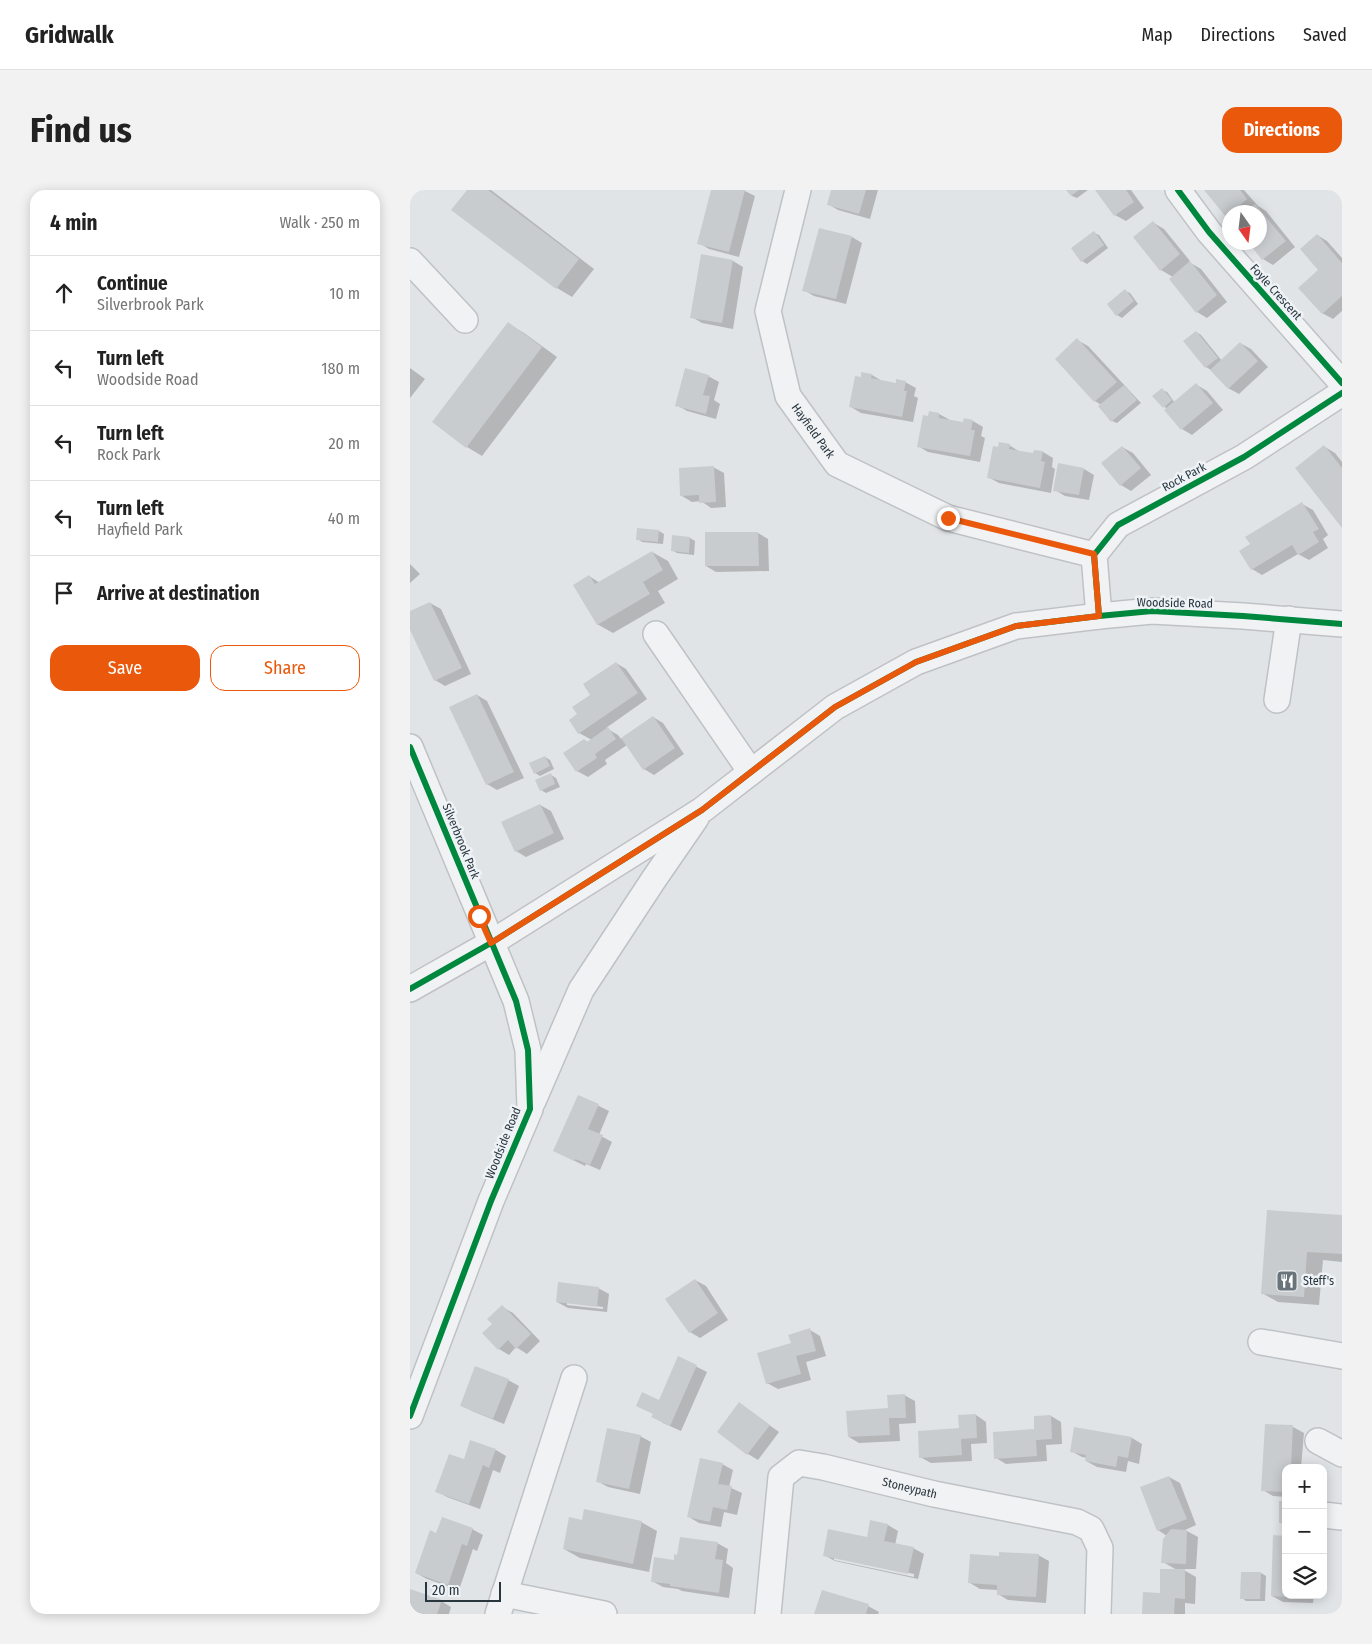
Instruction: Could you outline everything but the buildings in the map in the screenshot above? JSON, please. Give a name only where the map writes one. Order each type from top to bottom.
[{"type":"street","name":"Hayfield Park","points":[[798,190],[768,311],[788,396],[837,464],[948,518],[1094,554]]},
{"type":"street","name":"Foyle Crescent","points":[[1178,190],[1209,232],[1342,383]]},
{"type":"street","points":[[410,261],[465,320]]},
{"type":"street","name":"Rock Park","points":[[1094,554],[1118,525],[1244,458],[1342,393]]},
{"type":"street","points":[[1094,554],[1099,616]]},
{"type":"street","name":"Woodside Road","points":[[530,1109],[528,1050],[516,1001],[491,943],[702,810],[835,707],[916,662],[1016,626],[1152,611],[1342,624]]},
{"type":"street","points":[[1277,700],[1289,620]]},
{"type":"street","points":[[656,634],[751,772]]},
{"type":"street","name":"Silverbrook Park","points":[[410,747],[491,943]]},
{"type":"street","name":"Woodside Road","points":[[410,1416],[491,1201],[581,990],[702,810]]},
{"type":"street","points":[[410,989],[491,943]]},
{"type":"street","points":[[1261,1342],[1342,1356]]},
{"type":"street","points":[[574,1378],[501,1604],[604,1614]]},
{"type":"street","points":[[1318,1441],[1342,1454]]},
{"type":"street","name":"Stoneypath","points":[[768,1614],[781,1477],[799,1463],[934,1494],[1077,1522],[1092,1529],[1100,1548],[1098,1614]]},
{"type":"street","points":[[1327,1515],[1342,1517]]},
{"type":"cycle path","points":[[1178,190],[1209,232],[1342,383]]},
{"type":"cycle path","points":[[1099,616],[1094,555],[1118,525],[1244,457],[1342,393]]},
{"type":"cycle path","points":[[410,989],[491,943],[702,810],[835,707],[916,662],[1016,626],[1152,611],[1342,624]]},
{"type":"cycle path","points":[[410,747],[516,1001],[528,1050],[530,1109],[491,1201],[410,1416]]},
{"type":"place","name":"Steff's","points":[[1287,1281]]},
{"type":"route","points":[[479,916],[491,943],[702,810],[835,707],[916,662],[1016,626],[1099,616],[1094,554],[948,518]]}]
